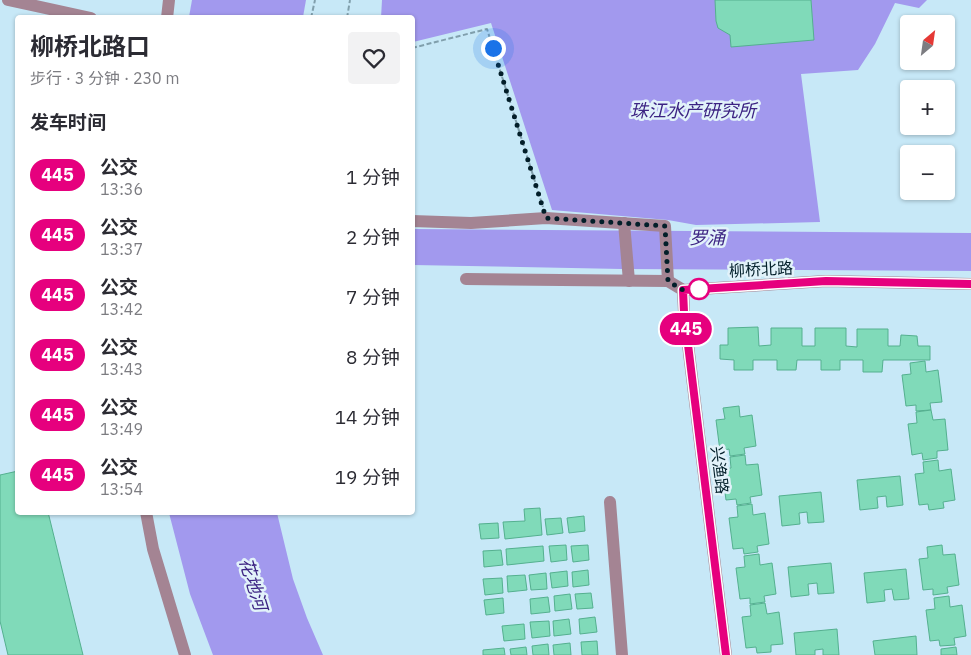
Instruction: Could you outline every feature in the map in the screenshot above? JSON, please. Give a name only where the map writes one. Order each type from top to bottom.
[{"type":"street","points":[[8,0],[77,15]]},
{"type":"street","points":[[167,15],[169,0]]},
{"type":"street","points":[[415,221],[471,222],[546,218],[665,226],[668,281]]},
{"type":"street","points":[[624,223],[629,281]]},
{"type":"street","points":[[466,279],[668,281],[683,290]]},
{"type":"street","name":"柳桥北路","points":[[683,290],[826,281],[971,284]]},
{"type":"street","name":"兴渔路","points":[[683,290],[684,312],[726,655]]},
{"type":"street","points":[[610,502],[622,655]]},
{"type":"street","points":[[147,515],[153,548],[186,655]]},
{"type":"path","points":[[312,15],[315,0]]},
{"type":"path","points":[[348,15],[350,0]]},
{"type":"path","points":[[415,47],[487,30],[546,218]]},
{"type":"water","points":[[192,0],[306,0],[303,15],[189,15]]},
{"type":"water","name":"珠江水产研究所","points":[[382,0],[927,0],[919,8],[895,3],[875,44],[858,70],[801,74],[820,222],[696,225],[668,220],[552,210],[491,23],[415,42],[415,15],[381,15]]},
{"type":"water","name":"罗涌","points":[[415,229],[971,233],[971,271],[622,269],[415,265]]},
{"type":"water","name":"花地河","points":[[170,515],[277,515],[293,579],[323,655],[213,655],[190,594]]},
{"type":"building","points":[[715,0],[811,0],[814,40],[731,47],[730,35],[718,28]]},
{"type":"building","points":[[758,327],[759,346],[771,345],[771,328],[802,328],[802,346],[815,346],[815,328],[846,328],[846,346],[857,347],[857,329],[888,329],[888,346],[900,346],[901,335],[917,336],[918,346],[930,346],[930,360],[883,360],[882,372],[863,372],[863,360],[840,360],[840,370],[821,370],[821,360],[797,360],[796,370],[777,370],[777,360],[753,360],[753,370],[734,370],[734,360],[720,359],[720,345],[728,345],[728,328]]},
{"type":"building","points":[[925,361],[926,372],[938,370],[942,402],[930,403],[931,410],[916,411],[916,405],[906,406],[902,375],[911,374],[910,363]]},
{"type":"building","points":[[739,406],[740,417],[752,415],[756,446],[744,448],[745,454],[730,456],[729,449],[720,451],[716,420],[725,419],[723,408]]},
{"type":"building","points":[[931,410],[933,420],[945,419],[948,450],[937,451],[937,458],[923,460],[922,453],[912,455],[908,424],[917,423],[916,412]]},
{"type":"building","points":[[745,455],[746,465],[758,464],[762,495],[750,497],[751,503],[737,505],[736,499],[726,500],[722,469],[731,468],[730,457]]},
{"type":"building","points":[[938,460],[939,471],[951,469],[955,500],[943,502],[944,508],[929,510],[928,504],[919,505],[915,474],[924,473],[923,462]]},
{"type":"building","points":[[15,472],[15,515],[49,515],[83,655],[8,655],[0,621],[0,475]]},
{"type":"building","points":[[900,476],[903,505],[887,507],[886,496],[877,497],[878,508],[860,510],[857,480]]},
{"type":"building","points":[[821,492],[824,522],[808,523],[807,512],[799,513],[800,524],[782,526],[779,496]]},
{"type":"building","points":[[752,504],[753,515],[765,513],[769,544],[757,546],[758,552],[744,554],[743,548],[733,549],[729,518],[738,517],[737,506]]},
{"type":"building","points":[[540,508],[542,535],[505,539],[503,522],[525,521],[524,509]]},
{"type":"building","points":[[584,516],[585,531],[569,533],[567,518]]},
{"type":"building","points":[[561,518],[563,533],[547,535],[545,519]]},
{"type":"building","points":[[498,523],[499,538],[481,539],[479,524]]},
{"type":"building","points":[[566,545],[567,560],[551,562],[549,546]]},
{"type":"building","points":[[588,545],[589,560],[573,562],[571,546]]},
{"type":"building","points":[[942,545],[943,555],[955,554],[959,585],[947,587],[948,593],[933,595],[933,589],[923,590],[919,559],[928,558],[927,547]]},
{"type":"building","points":[[543,546],[544,561],[507,565],[506,549]]},
{"type":"building","points":[[501,550],[503,565],[484,567],[483,551]]},
{"type":"building","points":[[759,554],[760,565],[772,563],[776,594],[764,596],[765,602],[750,604],[750,598],[740,599],[736,568],[745,567],[744,556]]},
{"type":"building","points":[[831,563],[834,593],[818,594],[817,583],[808,584],[809,595],[791,597],[788,567]]},
{"type":"building","points":[[906,569],[909,599],[894,600],[892,589],[884,590],[885,601],[867,603],[864,573]]},
{"type":"building","points":[[588,570],[589,585],[573,587],[572,572]]},
{"type":"building","points":[[567,571],[568,586],[552,588],[550,573]]},
{"type":"building","points":[[546,573],[547,589],[531,590],[529,575]]},
{"type":"building","points":[[525,575],[527,590],[508,592],[507,576]]},
{"type":"building","points":[[502,578],[503,593],[485,595],[483,579]]},
{"type":"building","points":[[591,593],[593,608],[577,609],[575,594]]},
{"type":"building","points":[[570,594],[572,609],[555,611],[554,596]]},
{"type":"building","points":[[949,596],[950,607],[962,605],[966,636],[954,638],[955,645],[940,646],[939,640],[930,641],[926,610],[935,609],[934,598]]},
{"type":"building","points":[[548,597],[550,612],[531,614],[530,599]]},
{"type":"building","points":[[503,598],[504,613],[486,615],[484,600]]},
{"type":"building","points":[[765,603],[767,614],[779,612],[783,644],[771,645],[771,652],[757,653],[756,647],[746,648],[742,617],[751,616],[750,605]]},
{"type":"building","points":[[595,617],[597,632],[580,634],[579,619]]},
{"type":"building","points":[[569,619],[571,634],[554,636],[553,621]]},
{"type":"building","points":[[549,621],[550,636],[532,638],[530,622]]},
{"type":"building","points":[[524,624],[525,639],[504,641],[502,626]]},
{"type":"building","points":[[837,629],[839,655],[823,655],[823,649],[815,650],[815,655],[796,655],[794,633]]},
{"type":"building","points":[[916,636],[917,655],[875,655],[873,641]]},
{"type":"building","points":[[597,641],[598,655],[582,655],[581,642]]},
{"type":"building","points":[[570,643],[571,655],[554,655],[553,645]]},
{"type":"building","points":[[548,644],[549,655],[533,655],[532,646]]},
{"type":"building","points":[[526,647],[527,655],[511,655],[510,649]]},
{"type":"building","points":[[956,647],[957,655],[941,655],[941,649]]},
{"type":"building","points":[[504,648],[505,655],[483,655],[483,650]]},
{"type":"bus line","name":"445","points":[[726,655],[684,312],[683,290],[826,281],[971,284]]},
{"type":"route","points":[[493,48],[546,218],[665,226],[668,281],[683,290],[701,289],[699,289]]}]
